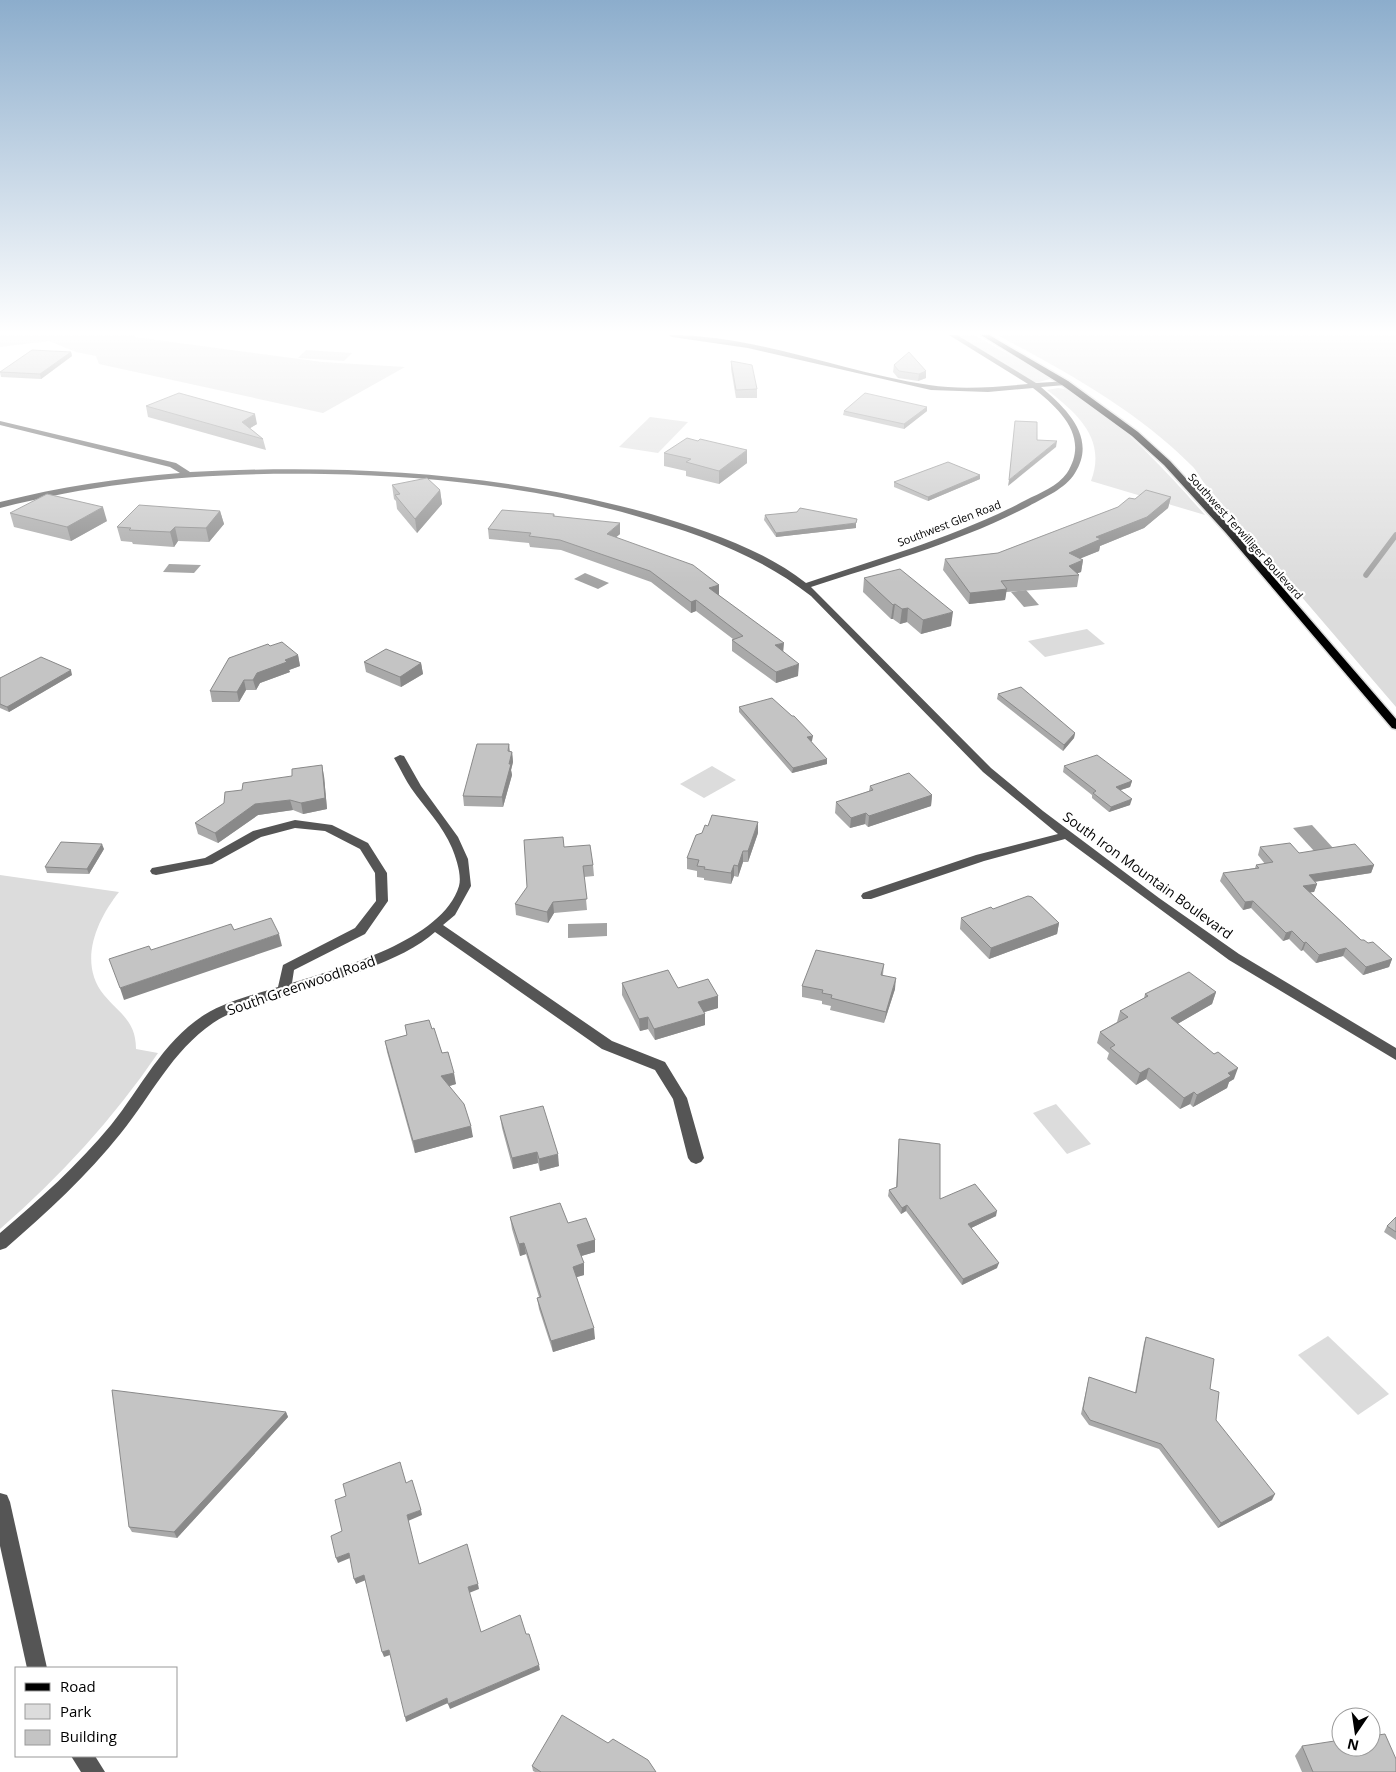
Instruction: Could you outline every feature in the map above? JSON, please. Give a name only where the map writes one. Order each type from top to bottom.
[{"type":"main road","name":"Southwest Terwilliger Boulevard","points":[[1115,418],[1128,427],[1167,463],[1247,552],[1396,726]]},
{"type":"street","name":"Southwest Glen Road","points":[[805,586],[967,531],[1016,510],[1064,482],[1078,460],[1076,429],[1068,418]]},
{"type":"street","points":[[0,423],[96,448],[174,465],[187,474]]},
{"type":"street","name":"South Iron Mountain Boulevard","points":[[0,505],[84,485],[187,474],[322,470],[374,471],[463,479],[560,495],[629,510],[715,538],[772,563],[805,586],[1001,783],[1068,835],[1155,901],[1234,957],[1396,1055]]},
{"type":"street","name":"South Greenwood Road","points":[[0,1243],[47,1202],[116,1130],[177,1046],[201,1024],[227,1009],[357,968],[435,926],[458,901],[466,884],[463,860],[454,838],[415,785],[400,758]]},
{"type":"street","points":[[156,871],[208,861],[257,834],[295,824],[328,828],[364,846],[381,874],[382,902],[360,931],[288,968],[284,991]]},
{"type":"street","points":[[866,896],[980,858],[1068,835]]},
{"type":"street","points":[[435,926],[607,1045],[660,1066],[680,1098],[696,1158]]},
{"type":"street","points":[[0,1502],[37,1667]]},
{"type":"street","points":[[83,1757],[94,1772]]},
{"type":"green space","points":[[649,418],[688,422],[658,453],[619,447]]},
{"type":"green space","points":[[1078,418],[1109,418],[1157,463],[1205,515],[1091,481],[1095,466],[1095,452],[1086,428]]},
{"type":"green space","points":[[1135,418],[1396,418],[1396,707],[1205,484],[1193,467],[1170,445]]},
{"type":"green space","points":[[1087,629],[1105,644],[1045,657],[1028,641]]},
{"type":"green space","points":[[712,766],[736,780],[704,798],[680,784]]},
{"type":"green space","points":[[0,875],[119,892],[97,929],[91,956],[92,969],[96,983],[104,995],[130,1025],[136,1049],[158,1053],[123,1101],[85,1146],[44,1189],[0,1229]]},
{"type":"green space","points":[[1056,1104],[1091,1144],[1067,1154],[1033,1113]]},
{"type":"green space","points":[[1328,1336],[1389,1394],[1358,1415],[1298,1355]]},
{"type":"shaded area","points":[[169,564],[201,565],[194,573],[163,572]]},
{"type":"shaded area","points":[[585,573],[609,583],[598,589],[574,579]]},
{"type":"shaded area","points":[[1026,590],[1039,605],[1024,607],[1011,592]]},
{"type":"shaded area","points":[[1312,825],[1334,849],[1315,852],[1293,828]]},
{"type":"shaded area","points":[[607,923],[607,936],[568,938],[568,924]]},
{"type":"building","points":[[187,418],[249,418],[242,422],[263,439]]},
{"type":"building","points":[[875,418],[913,418],[904,424]]},
{"type":"building","points":[[1015,421],[1037,422],[1037,440],[1057,441],[1009,480]]},
{"type":"building","points":[[687,438],[698,441],[700,439],[747,450],[719,471],[686,462],[691,459],[664,453]]},
{"type":"building","points":[[948,462],[980,475],[928,497],[894,482]]},
{"type":"building","points":[[427,478],[440,490],[415,519],[395,495],[400,494],[392,485]]},
{"type":"building","points":[[1146,490],[1171,497],[1147,517],[1096,537],[1101,539],[1069,553],[1083,560],[1069,566],[1079,575],[1001,581],[1007,589],[970,593],[945,559],[998,553],[1118,507],[1129,498],[1135,499]]},
{"type":"building","points":[[47,494],[103,507],[67,527],[10,513]]},
{"type":"building","points":[[139,505],[220,511],[206,528],[175,527],[170,532],[129,530],[131,528],[117,527]]},
{"type":"building","points":[[800,508],[857,519],[856,523],[776,533],[765,515],[797,512]]},
{"type":"building","points":[[502,510],[554,514],[553,516],[620,523],[607,534],[693,565],[719,585],[709,588],[784,643],[775,645],[799,664],[776,672],[732,640],[743,636],[696,600],[691,602],[650,571],[560,540],[529,536],[531,533],[488,529]]},
{"type":"building","points":[[900,569],[953,612],[923,620],[908,608],[902,609],[895,604],[893,605],[864,578]]},
{"type":"building","points":[[282,642],[298,655],[285,660],[287,662],[257,673],[253,680],[244,680],[237,692],[210,691],[229,658],[268,644],[270,646]]},
{"type":"building","points":[[386,649],[421,663],[400,677],[364,662]]},
{"type":"building","points":[[41,657],[71,670],[7,707],[0,704],[0,678]]},
{"type":"building","points":[[1021,687],[1075,733],[1064,745],[998,694]]},
{"type":"building","points":[[772,698],[794,716],[813,736],[807,737],[827,759],[793,768],[739,707]]},
{"type":"building","points":[[477,744],[509,744],[508,751],[512,752],[509,764],[511,764],[502,797],[463,796]]},
{"type":"building","points":[[1097,755],[1132,781],[1116,787],[1132,799],[1111,807],[1093,793],[1096,791],[1064,766]]},
{"type":"building","points":[[322,765],[325,798],[301,803],[290,800],[255,804],[215,833],[195,823],[224,803],[225,792],[242,790],[243,783],[292,776],[292,769]]},
{"type":"building","points":[[909,773],[932,795],[869,816],[866,813],[851,818],[836,802],[873,790],[870,786]]},
{"type":"building","points":[[712,815],[758,822],[748,851],[743,851],[738,866],[734,865],[731,873],[704,869],[705,867],[697,866],[699,860],[687,858],[696,835],[702,833],[705,825],[708,826]]},
{"type":"building","points":[[563,837],[564,847],[590,845],[593,865],[583,866],[587,899],[553,902],[547,912],[515,904],[527,887],[524,840]]},
{"type":"building","points":[[61,842],[102,844],[87,869],[45,867]]},
{"type":"building","points":[[1290,843],[1299,853],[1355,844],[1374,865],[1309,875],[1317,884],[1303,886],[1361,940],[1368,943],[1373,942],[1392,959],[1366,967],[1346,948],[1319,955],[1292,931],[1286,933],[1253,901],[1245,902],[1223,873],[1259,868],[1256,865],[1273,862],[1260,847]]},
{"type":"building","points":[[1028,896],[1032,897],[1059,923],[991,948],[961,918],[991,907],[993,909]]},
{"type":"building","points":[[271,918],[279,934],[120,988],[109,959],[149,946],[151,950],[231,924],[234,930]]},
{"type":"building","points":[[816,950],[884,964],[881,975],[896,978],[886,1012],[831,998],[832,995],[822,993],[823,990],[802,986]]},
{"type":"building","points":[[668,970],[678,988],[708,979],[718,996],[698,1002],[705,1014],[654,1029],[648,1017],[639,1019],[622,983]]},
{"type":"building","points":[[1189,972],[1216,992],[1171,1018],[1214,1054],[1218,1052],[1238,1068],[1228,1073],[1231,1076],[1197,1095],[1194,1092],[1184,1098],[1149,1068],[1140,1073],[1110,1048],[1115,1045],[1100,1032],[1128,1017],[1120,1011],[1148,996],[1145,994]]},
{"type":"building","points":[[429,1020],[432,1029],[434,1028],[442,1053],[448,1052],[454,1073],[441,1076],[464,1104],[471,1126],[413,1141],[385,1041],[407,1035],[405,1025]]},
{"type":"building","points":[[543,1106],[558,1154],[539,1159],[537,1152],[512,1158],[500,1116]]},
{"type":"building","points":[[899,1139],[940,1144],[940,1199],[975,1184],[997,1211],[968,1224],[999,1263],[963,1279],[907,1205],[902,1208],[889,1190],[897,1187]]},
{"type":"building","points":[[560,1203],[568,1223],[586,1218],[595,1240],[577,1245],[584,1263],[573,1267],[594,1328],[551,1341],[537,1298],[541,1297],[524,1243],[519,1244],[510,1217]]},
{"type":"building","points":[[1396,1217],[1396,1232],[1387,1226]]},
{"type":"building","points":[[1146,1337],[1214,1359],[1210,1389],[1219,1392],[1216,1420],[1275,1494],[1221,1523],[1161,1444],[1090,1420],[1083,1409],[1089,1377],[1136,1393]]},
{"type":"building","points":[[112,1390],[286,1412],[174,1532],[129,1527]]},
{"type":"building","points":[[400,1462],[406,1483],[412,1480],[421,1510],[407,1515],[419,1564],[467,1544],[478,1584],[468,1587],[481,1632],[520,1615],[526,1634],[529,1634],[539,1665],[448,1704],[447,1698],[405,1717],[389,1650],[382,1652],[364,1575],[354,1579],[349,1553],[336,1558],[331,1536],[342,1531],[335,1500],[346,1496],[343,1484]]},
{"type":"building","points":[[562,1715],[608,1743],[613,1739],[648,1760],[656,1772],[541,1772],[532,1766]]},
{"type":"building","points":[[1385,1734],[1396,1759],[1396,1772],[1313,1772],[1302,1746],[1331,1742],[1331,1757],[1381,1757],[1381,1735]]},
{"type":"waterway","points":[[1366,575],[1396,535]]}]
